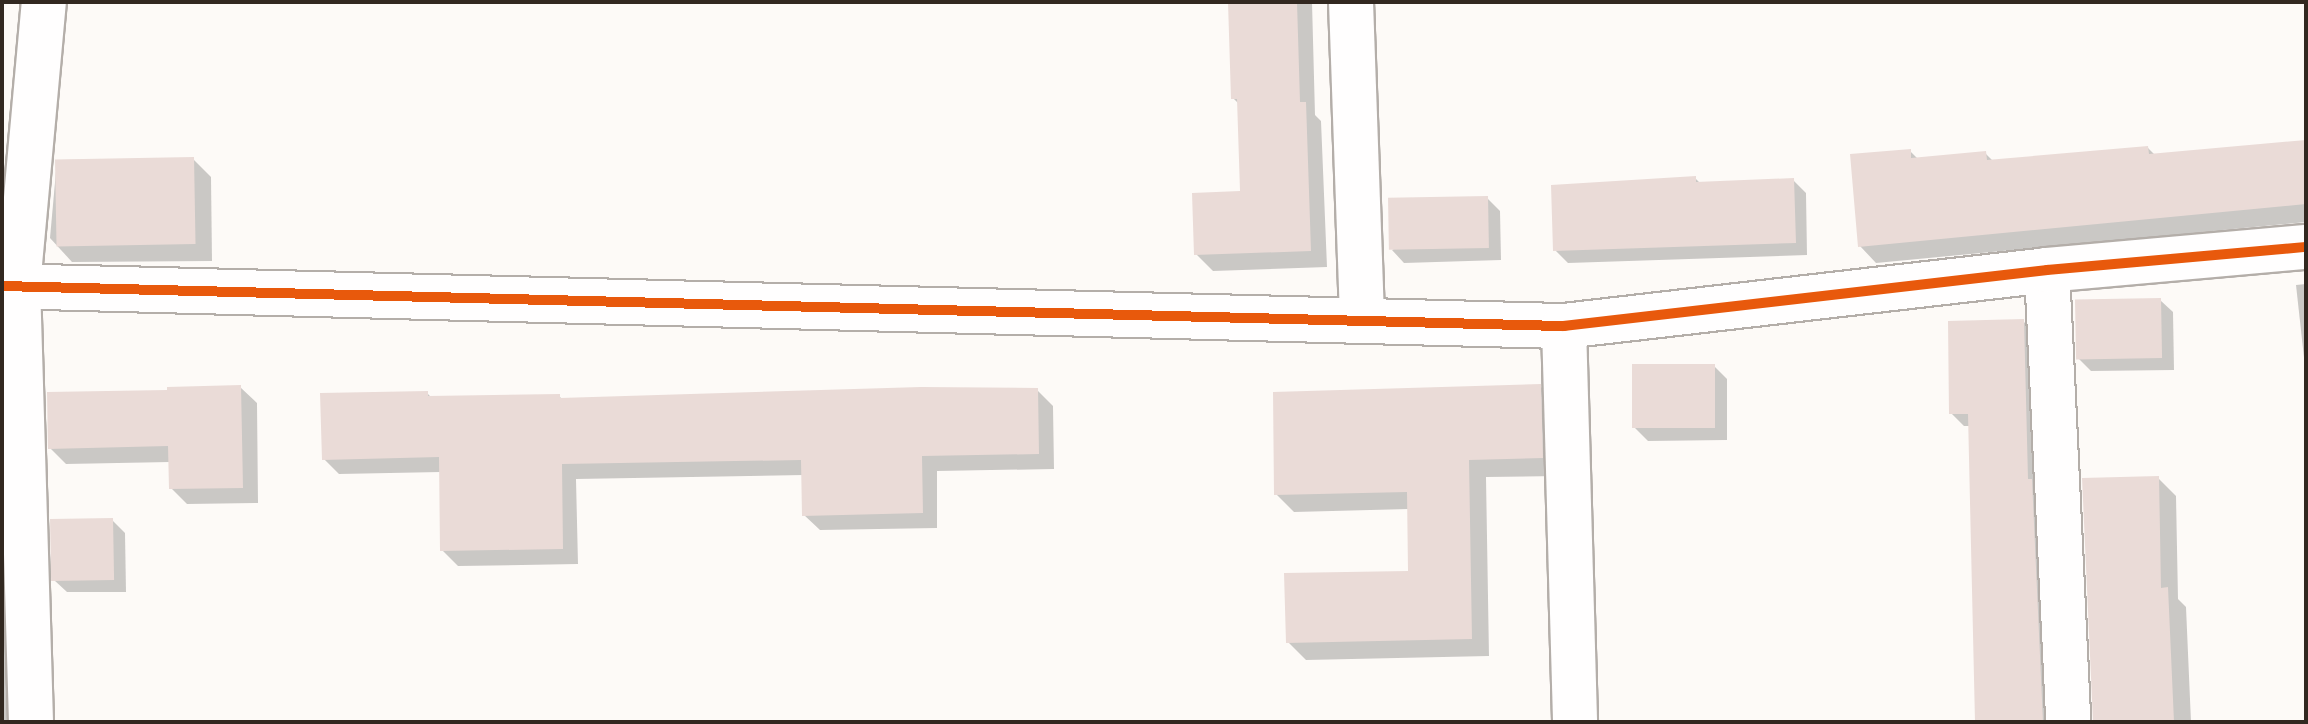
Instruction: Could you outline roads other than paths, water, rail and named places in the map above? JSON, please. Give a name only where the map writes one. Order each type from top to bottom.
[{"type":"street","points":[[31,722],[10,286],[44,2]]},
{"type":"street","points":[[1351,2],[1362,319]]},
{"type":"street","points":[[10,286],[1564,326],[2047,270],[2306,247]]},
{"type":"street","points":[[2047,270],[2068,722]]},
{"type":"street","points":[[1564,326],[1575,722]]}]
